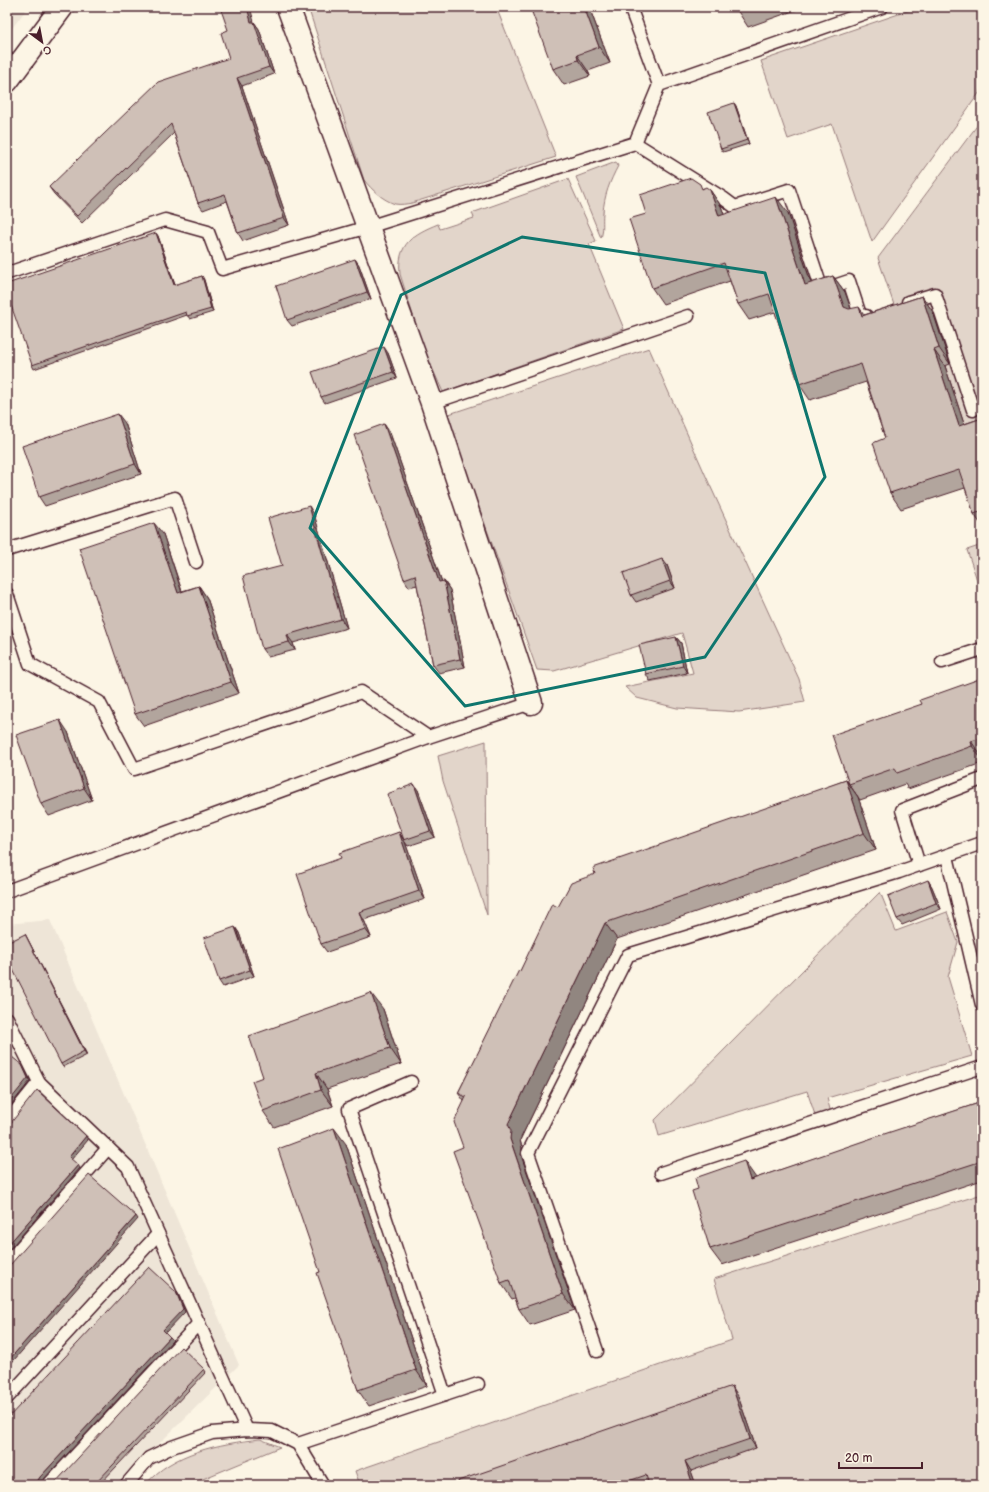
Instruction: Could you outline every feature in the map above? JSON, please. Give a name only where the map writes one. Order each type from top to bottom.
[{"type":"street","points":[[7,81],[62,7]]},
{"type":"street","points":[[288,7],[432,403],[531,703]]},
{"type":"lane","points":[[630,7],[659,85],[635,143]]},
{"type":"lane","points":[[659,85],[882,7]]},
{"type":"lane","points":[[8,273],[165,220],[208,232],[222,269],[368,227],[635,143],[735,207],[789,190],[822,290],[849,281],[861,318],[876,313]]},
{"type":"lane","points":[[898,306],[935,294],[973,410]]},
{"type":"lane","points":[[432,403],[688,316]]},
{"type":"lane","points":[[7,550],[175,498],[196,562]]},
{"type":"lane","points":[[7,594],[30,664],[99,702],[134,769],[361,692],[428,737]]},
{"type":"lane","points":[[942,662],[982,649]]},
{"type":"lane","points":[[7,891],[428,737],[531,703]]},
{"type":"lane","points":[[919,865],[902,810],[982,779]]},
{"type":"lane","points":[[597,1351],[528,1153],[628,955],[919,865],[982,843]]},
{"type":"lane","points":[[947,856],[979,978],[982,1005]]},
{"type":"lane","points":[[7,1018],[39,1082],[128,1167],[247,1430]]},
{"type":"lane","points":[[661,1173],[982,1067]]},
{"type":"lane","points":[[7,1122],[39,1082]]},
{"type":"lane","points":[[411,1082],[349,1109],[445,1395]]},
{"type":"lane","points":[[7,1263],[108,1148]]},
{"type":"lane","points":[[7,1398],[158,1234]]},
{"type":"lane","points":[[48,1485],[199,1324]]},
{"type":"lane","points":[[298,1444],[478,1384]]},
{"type":"lane","points":[[126,1485],[150,1458],[172,1447],[212,1433],[247,1430],[272,1431],[298,1444],[323,1485]]},
{"type":"highlighted area","points":[[522,237],[765,273],[825,477],[705,657],[465,706],[310,528],[401,295]]},
{"type":"shaded area","points":[[7,7],[28,7],[7,35]]},
{"type":"shaded area","points":[[308,7],[496,7],[556,157],[412,203],[395,204],[386,200],[374,191],[364,180]]},
{"type":"shaded area","points":[[919,7],[982,7],[982,89],[872,242],[832,124],[788,139],[761,61]]},
{"type":"shaded area","points":[[982,119],[982,428],[941,443],[878,258]]},
{"type":"shaded area","points":[[616,162],[618,166],[606,195],[601,238],[576,177]]},
{"type":"shaded area","points":[[568,179],[596,241],[589,244],[624,329],[443,392],[424,350],[400,274],[401,255],[404,248],[414,236],[438,224],[440,229],[474,218],[472,213]]},
{"type":"shaded area","points":[[649,348],[799,679],[805,702],[739,712],[677,708],[637,698],[625,687],[693,673],[682,633],[554,671],[537,670],[446,415]]},
{"type":"shaded area","points":[[982,545],[982,595],[967,550]]},
{"type":"shaded area","points":[[486,741],[487,915],[443,781],[438,756]]},
{"type":"shaded area","points":[[880,892],[896,931],[947,912],[958,942],[948,977],[972,1056],[827,1098],[831,1113],[816,1118],[807,1091],[659,1136],[655,1120]]},
{"type":"shaded area","points":[[50,920],[239,1365],[117,1485],[7,1485],[7,924]]},
{"type":"shaded area","points":[[982,1194],[982,1485],[360,1485],[355,1471],[732,1340],[714,1279]]},
{"type":"shaded area","points":[[260,1439],[280,1447],[188,1485],[145,1485],[156,1474],[183,1457],[213,1447]]},
{"type":"building","points":[[220,7],[247,7],[251,22],[254,22],[269,67],[237,78],[284,218],[238,233],[225,194],[198,203],[171,124],[77,216],[49,187],[158,82],[229,58],[221,33],[228,30]]},
{"type":"building","points":[[530,7],[584,7],[599,47],[577,55],[578,60],[553,69]]},
{"type":"building","points":[[736,7],[747,7],[737,10]]},
{"type":"building","points":[[734,103],[747,140],[721,149],[708,112]]},
{"type":"building","points":[[691,178],[700,184],[702,189],[706,187],[710,190],[719,216],[776,197],[805,285],[833,276],[844,307],[849,309],[859,307],[862,316],[922,296],[939,348],[934,350],[959,426],[982,418],[982,511],[974,514],[959,470],[890,493],[873,443],[885,438],[861,364],[799,384],[769,294],[738,304],[724,263],[652,288],[629,219],[646,214],[640,195]]},
{"type":"building","points":[[156,233],[174,285],[202,276],[211,309],[187,316],[186,312],[32,365],[7,294],[7,284]]},
{"type":"building","points":[[355,259],[367,292],[287,320],[276,286]]},
{"type":"building","points":[[384,347],[393,372],[321,397],[312,372]]},
{"type":"building","points":[[118,414],[135,464],[39,497],[22,446]]},
{"type":"building","points":[[384,424],[439,582],[444,581],[460,659],[433,665],[415,575],[404,579],[354,435]]},
{"type":"building","points":[[309,506],[341,619],[287,635],[289,642],[262,649],[243,576],[282,566],[268,518]]},
{"type":"building","points":[[154,523],[178,593],[199,586],[231,682],[135,714],[79,548]]},
{"type":"building","points":[[662,559],[670,581],[631,595],[623,573]]},
{"type":"building","points":[[676,637],[683,666],[646,674],[639,645]]},
{"type":"building","points":[[982,678],[982,738],[971,741],[972,746],[897,773],[895,768],[849,784],[832,735],[922,704],[920,700]]},
{"type":"building","points":[[60,720],[84,788],[41,804],[16,735]]},
{"type":"building","points":[[846,780],[864,833],[605,923],[508,1124],[511,1131],[510,1139],[563,1294],[519,1309],[509,1280],[501,1283],[453,1151],[463,1147],[454,1122],[466,1097],[458,1093],[552,904],[558,907],[571,883],[595,874],[593,868]]},
{"type":"building","points":[[414,784],[430,831],[404,840],[387,794]]},
{"type":"building","points":[[399,832],[419,891],[359,912],[365,929],[321,944],[297,874],[341,858],[339,853]]},
{"type":"building","points":[[928,880],[936,903],[897,919],[888,896]]},
{"type":"building","points":[[235,927],[250,970],[219,981],[204,938]]},
{"type":"building","points":[[25,934],[84,1051],[61,1064],[7,958],[7,943]]},
{"type":"building","points":[[371,993],[390,1048],[316,1073],[321,1090],[263,1111],[252,1081],[263,1077],[249,1036]]},
{"type":"building","points":[[7,1053],[22,1065],[28,1078],[7,1104]]},
{"type":"building","points":[[37,1090],[86,1136],[69,1157],[78,1165],[7,1246],[7,1125],[10,1124]]},
{"type":"building","points":[[982,1102],[982,1161],[710,1249],[692,1191],[698,1189],[695,1178],[744,1161],[750,1180]]},
{"type":"building","points":[[334,1128],[416,1370],[358,1390],[317,1273],[320,1272],[278,1149]]},
{"type":"building","points":[[89,1175],[136,1216],[7,1362],[7,1266],[10,1265]]},
{"type":"building","points":[[149,1267],[176,1292],[183,1309],[163,1330],[170,1337],[40,1477],[38,1480],[40,1485],[7,1485],[7,1419]]},
{"type":"building","points":[[181,1347],[204,1369],[94,1485],[53,1485]]},
{"type":"building","points":[[732,1386],[750,1439],[685,1461],[693,1485],[649,1485],[646,1475],[617,1485],[460,1485],[458,1481]]}]
